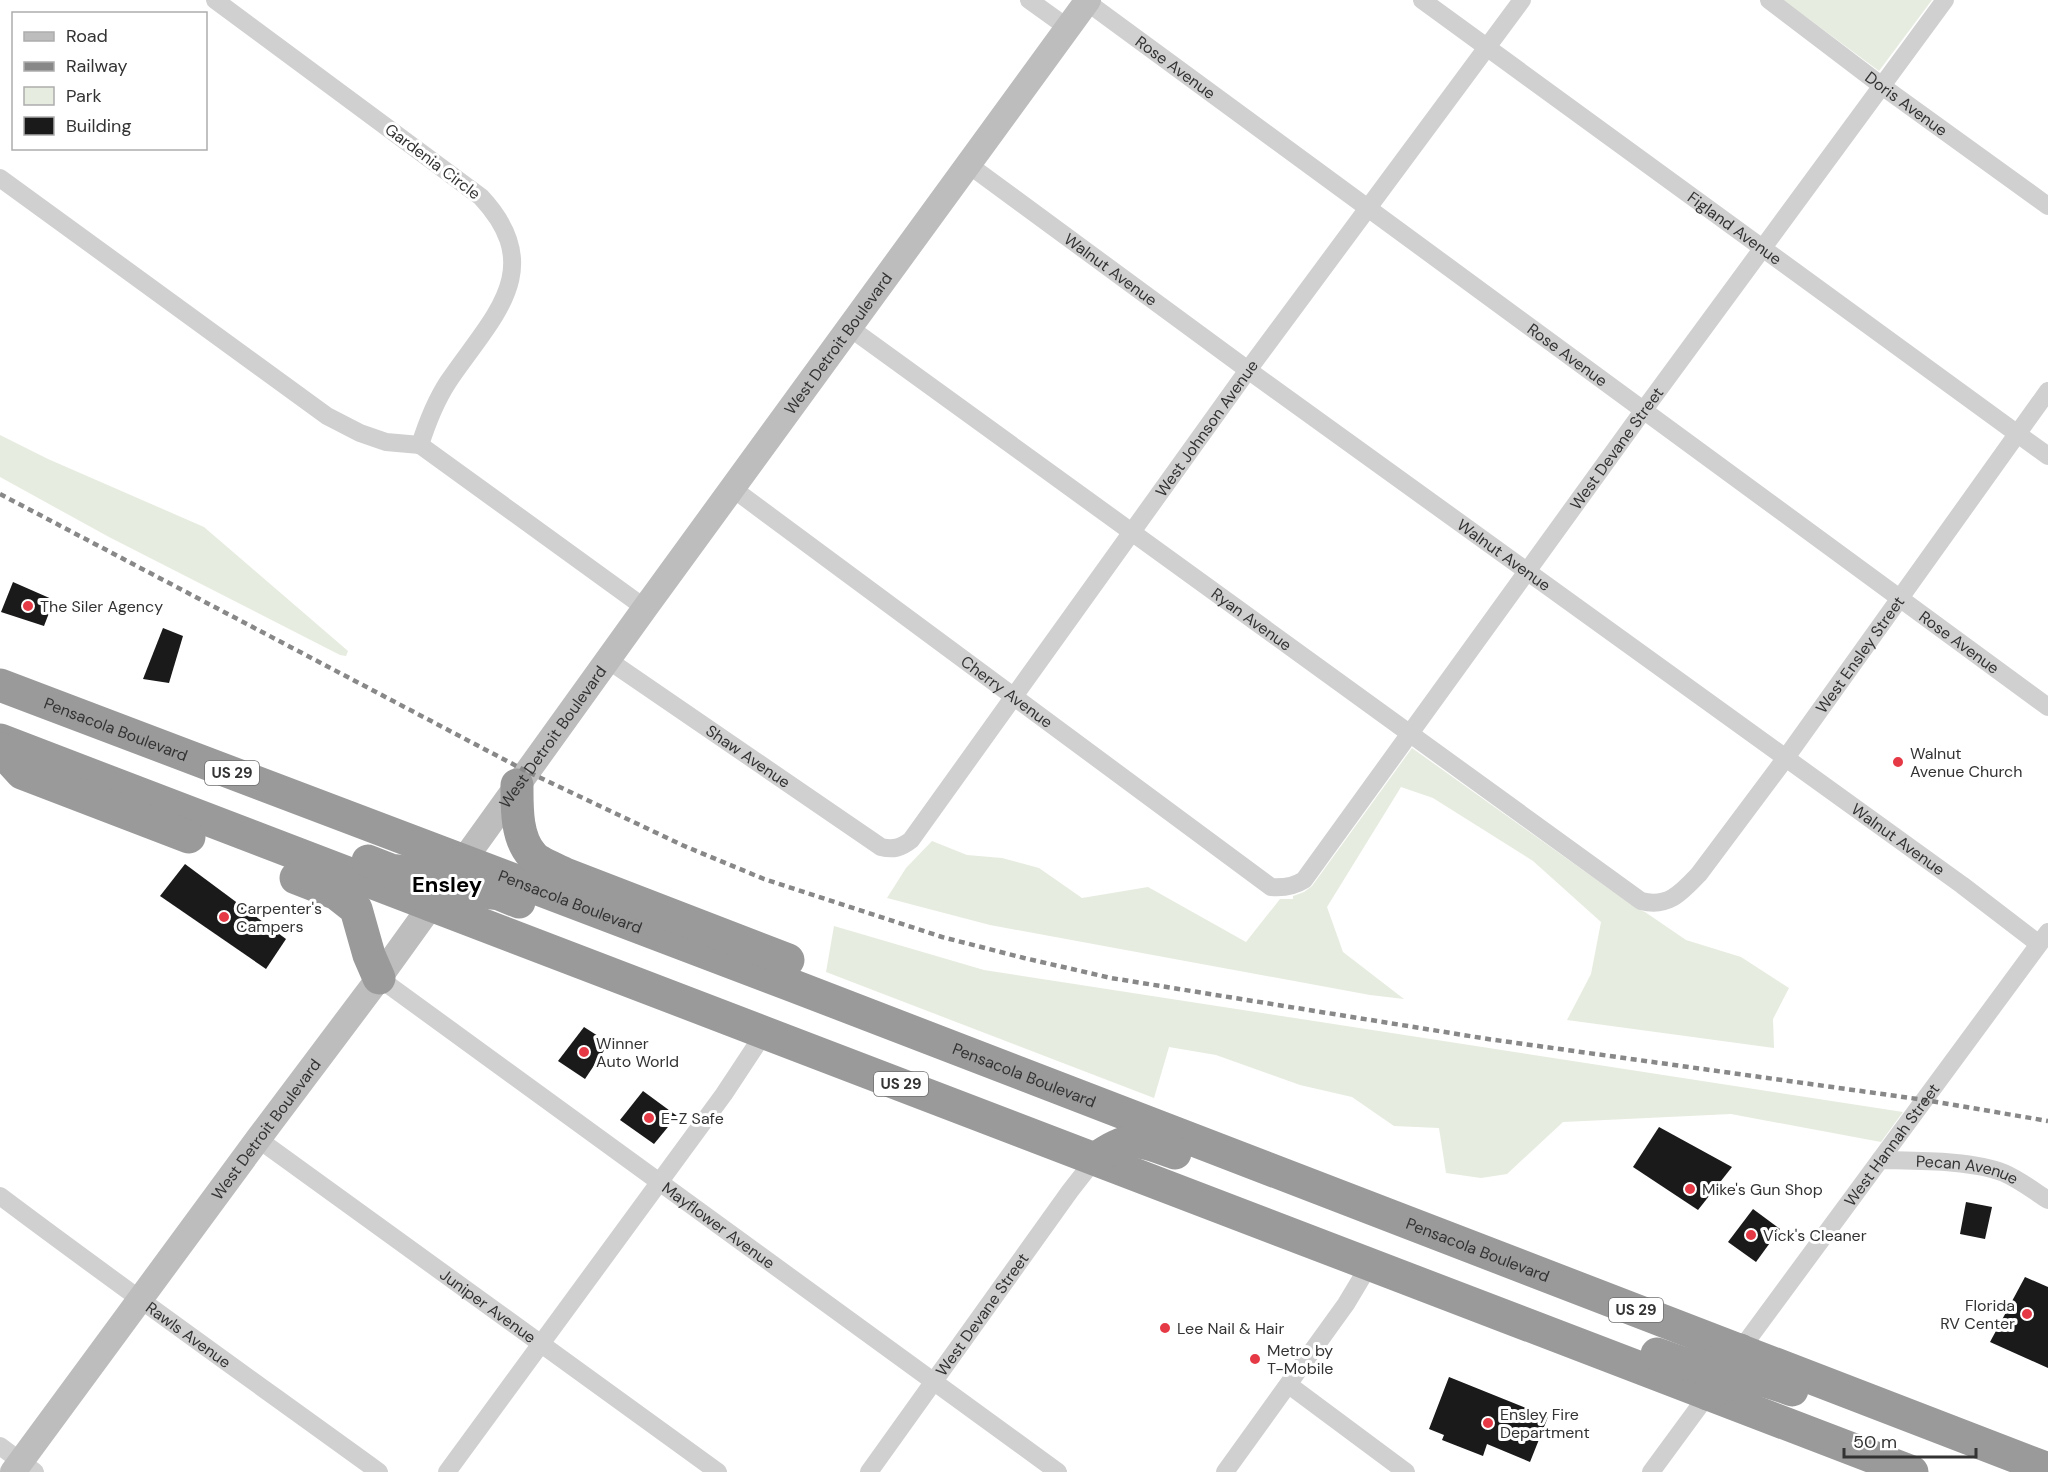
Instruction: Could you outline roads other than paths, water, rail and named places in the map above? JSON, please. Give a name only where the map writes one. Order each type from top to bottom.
[{"type":"highway","name":"Pensacola Boulevard","points":[[0,685],[791,985],[2048,1469]]},
{"type":"highway","points":[[0,718],[391,870],[429,875],[463,861]]},
{"type":"highway","name":"US 29","points":[[0,740],[1912,1472]]},
{"type":"highway","points":[[0,749],[22,773],[337,894],[356,909],[369,955],[379,978]]},
{"type":"highway","points":[[517,785],[517,809],[521,834],[532,856],[565,874],[844,982],[861,1012]]},
{"type":"highway","points":[[431,905],[467,890],[499,894],[736,985],[791,985]]},
{"type":"highway","points":[[1095,1159],[1125,1142],[1145,1142],[1274,1191],[1343,1198]]},
{"type":"highway","points":[[1406,1277],[1491,1290],[1682,1363],[1705,1367],[1740,1350]]},
{"type":"highway","points":[[1708,1394],[1740,1379],[1764,1379],[1958,1453],[2048,1469]]},
{"type":"street","name":"Gardenia Circle","points":[[215,0],[482,196],[496,212],[506,230],[513,265],[510,286],[502,305],[441,394],[420,445]]},
{"type":"street","points":[[1029,0],[1068,28]]},
{"type":"street","name":"Figland Avenue","points":[[1422,0],[2048,456]]},
{"type":"street","name":"West Johnson Avenue","points":[[890,849],[902,847],[911,840],[1248,370],[1522,0]]},
{"type":"street","name":"Doris Avenue","points":[[1769,0],[2048,206]]},
{"type":"street","name":"West Devane Street","points":[[1283,888],[1304,880],[1643,411],[1945,0]]},
{"type":"street","name":"West Detroit Boulevard","points":[[23,1469],[139,1300],[379,978],[1087,1]]},
{"type":"street","name":"Rose Avenue","points":[[1087,1],[2048,707]]},
{"type":"street","name":"Walnut Avenue","points":[[969,165],[1785,759],[1962,885],[2044,938]]},
{"type":"street","points":[[0,178],[327,416],[360,434],[386,442],[420,445],[645,608]]},
{"type":"street","name":"Ryan Avenue","points":[[850,328],[1641,901],[1657,904]]},
{"type":"street","name":"West Ensley Street","points":[[1657,904],[1668,901],[1685,889],[1699,874],[1785,759],[2048,391]]},
{"type":"street","name":"Cherry Avenue","points":[[732,488],[1270,887],[1283,888]]},
{"type":"street","name":"Shaw Avenue","points":[[608,660],[881,847],[890,849]]},
{"type":"street","name":"West Hannah Street","points":[[1651,1472],[2044,938]]},
{"type":"street","name":"Mayflower Avenue","points":[[379,978],[1058,1472]]},
{"type":"street","points":[[447,1472],[747,1062],[765,1032]]},
{"type":"street","name":"Juniper Avenue","points":[[258,1139],[718,1472]]},
{"type":"street","name":"West Devane Street","points":[[869,1472],[1095,1159]]},
{"type":"street","name":"Pecan Avenue","points":[[1880,1161],[1963,1165],[1994,1170],[2016,1179],[2048,1200]]},
{"type":"street","name":"Rawls Avenue","points":[[0,1196],[139,1300],[379,1472]]},
{"type":"street","points":[[1225,1472],[1346,1304],[1370,1264]]},
{"type":"street","points":[[1288,1385],[1406,1472]]},
{"type":"street","points":[[0,1446],[23,1469]]},
{"type":"railway","points":[[0,494],[526,771],[682,845],[764,879],[942,937],[1111,978],[1488,1039],[1925,1100],[2048,1121]]},
{"type":"place","name":"The Siler Agency","points":[[28,606]]},
{"type":"place","name":"Walnut Avenue Church","points":[[1898,762]]},
{"type":"place","name":"Carpenter's Campers","points":[[224,917]]},
{"type":"place","name":"Winner Auto World","points":[[584,1052]]},
{"type":"place","name":"E-Z Safe","points":[[649,1118]]},
{"type":"place","name":"Mike's Gun Shop","points":[[1690,1189]]},
{"type":"place","name":"Vick's Cleaner","points":[[1751,1235]]},
{"type":"place","name":"Florida RV Center","points":[[2027,1314]]},
{"type":"place","name":"Lee Nail & Hair","points":[[1165,1328]]},
{"type":"place","name":"Metro by T-Mobile","points":[[1255,1359]]},
{"type":"place","name":"Ensley Fire Department","points":[[1488,1423]]},
{"type":"district","name":"Ensley","points":[[447,884]]}]
